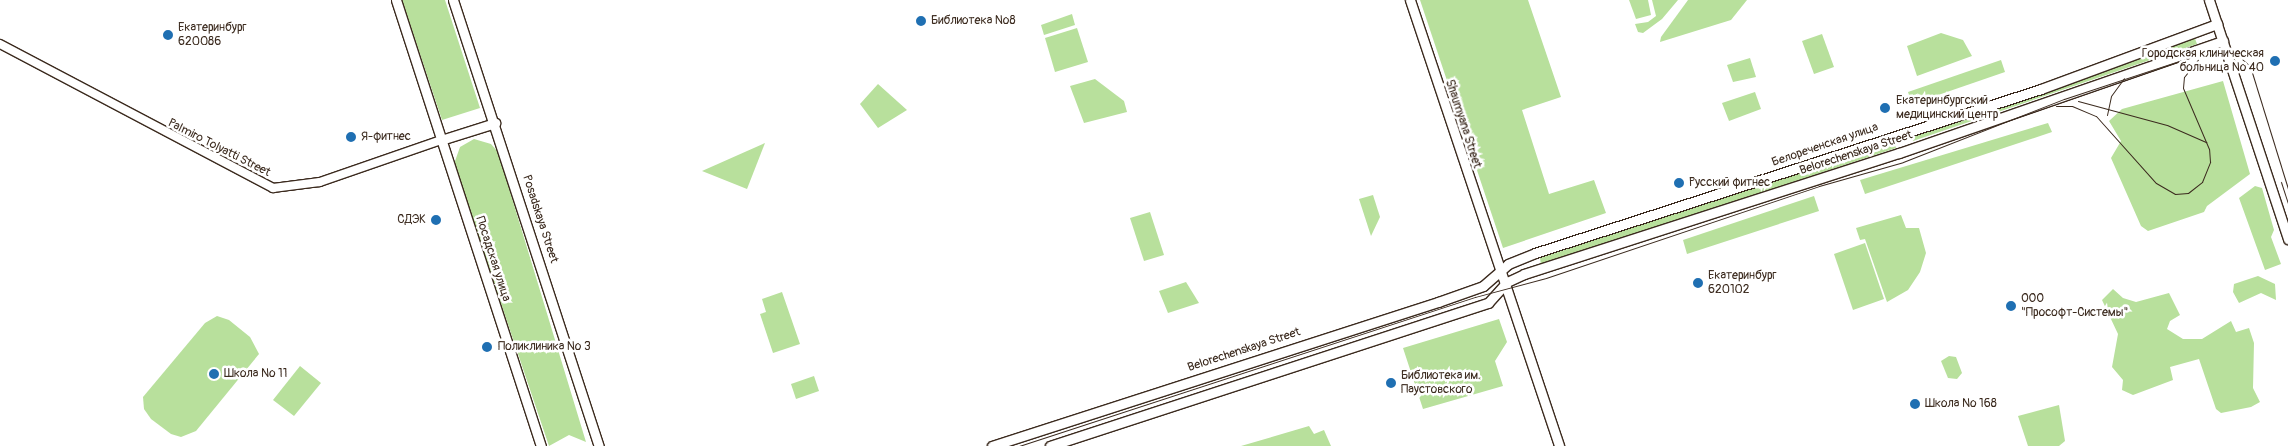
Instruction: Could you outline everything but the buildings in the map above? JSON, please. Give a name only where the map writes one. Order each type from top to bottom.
[{"type":"street","points":[[396,0],[441,140],[495,123]]},
{"type":"street","name":"Posadskaya Street","points":[[454,0],[600,446]]},
{"type":"street","points":[[1410,0],[1558,446]]},
{"type":"street","points":[[2209,0],[2288,239]]},
{"type":"street","name":"Белореченская улица","points":[[1499,272],[1508,264],[1535,253],[2041,89],[2217,24]]},
{"type":"street","name":"Belorechenskaya Street","points":[[1504,285],[1524,274],[1899,153],[2223,41]]},
{"type":"street","name":"Palmiro Tolyatti Street","points":[[0,44],[273,188],[320,182],[441,140]]},
{"type":"street","name":"Посадская улица","points":[[441,140],[541,446]]},
{"type":"street","name":"Belorechenskaya Street","points":[[992,446],[1438,302],[1483,286],[1499,272]]},
{"type":"street","points":[[1050,446],[1488,303],[1504,285]]},
{"type":"green space","points":[[402,0],[445,0],[480,108],[442,120]]},
{"type":"green space","points":[[1420,0],[1528,0],[1561,97],[1522,110],[1549,194],[1594,180],[1606,213],[1503,248]]},
{"type":"green space","points":[[1629,0],[1648,0],[1651,15],[1636,19]]},
{"type":"green space","points":[[1652,0],[1678,0],[1662,19],[1643,33],[1638,32],[1635,24],[1648,22],[1656,16]]},
{"type":"green space","points":[[1688,0],[1747,0],[1731,20],[1660,42],[1661,37]]},
{"type":"green space","points":[[1072,14],[1075,25],[1044,35],[1041,25]]},
{"type":"green space","points":[[1077,28],[1088,62],[1055,72],[1045,38]]},
{"type":"green space","points":[[1941,33],[1963,40],[1972,56],[1917,76],[1907,46]]},
{"type":"green space","points":[[1822,34],[1834,67],[1814,74],[1802,41]]},
{"type":"green space","points":[[2194,36],[2197,44],[1913,141],[1911,135]]},
{"type":"green space","points":[[1750,58],[1756,77],[1733,82],[1727,65]]},
{"type":"green space","points":[[2001,60],[2005,72],[1912,104],[1908,92]]},
{"type":"green space","points":[[1095,79],[1124,101],[1127,112],[1084,123],[1070,86]]},
{"type":"green space","points":[[2223,81],[2250,174],[2207,206],[2204,212],[2148,231],[2141,226],[2111,158],[2121,141],[2109,121],[2122,109]]},
{"type":"green space","points":[[878,84],[907,110],[878,128],[860,104]]},
{"type":"green space","points":[[1755,92],[1761,109],[1729,121],[1722,103]]},
{"type":"green space","points":[[2048,123],[2052,132],[1865,194],[1860,180]]},
{"type":"green space","points":[[474,139],[491,144],[498,152],[586,442],[569,435],[549,446],[454,164],[460,147]]},
{"type":"green space","points":[[1894,141],[1896,148],[1541,265],[1540,258]]},
{"type":"green space","points":[[765,143],[747,189],[702,171]]},
{"type":"green space","points":[[2255,186],[2262,188],[2274,230],[2271,237],[2281,264],[2265,270],[2239,198]]},
{"type":"green space","points":[[1373,195],[1380,217],[1371,236],[1359,199]]},
{"type":"green space","points":[[1814,196],[1819,211],[1687,254],[1683,240]]},
{"type":"green space","points":[[1150,212],[1164,255],[1144,261],[1130,218]]},
{"type":"green space","points":[[1901,215],[1906,228],[1919,228],[1926,253],[1920,272],[1908,290],[1887,302],[1865,239],[1860,240],[1856,228]]},
{"type":"green space","points":[[1865,243],[1884,299],[1853,310],[1834,254]]},
{"type":"green space","points":[[2258,276],[2275,284],[2276,300],[2261,293],[2239,303],[2233,292],[2234,284]]},
{"type":"green space","points":[[1186,282],[1199,303],[1168,313],[1159,291]]},
{"type":"green space","points":[[2113,289],[2123,298],[2136,302],[2169,293],[2180,315],[2170,321],[2167,329],[2183,339],[2202,339],[2231,321],[2236,332],[2249,328],[2254,343],[2253,388],[2260,402],[2251,407],[2221,413],[2216,409],[2199,359],[2170,367],[2173,380],[2133,395],[2122,390],[2123,380],[2112,367],[2118,334],[2102,300]]},
{"type":"green space","points":[[782,292],[800,344],[773,353],[760,314],[766,312],[762,299]]},
{"type":"green space","points":[[217,316],[229,320],[250,337],[259,354],[196,431],[181,437],[171,434],[151,419],[144,409],[143,397],[205,323]]},
{"type":"green space","points":[[1499,319],[1507,342],[1495,361],[1503,386],[1423,409],[1403,348]]},
{"type":"green space","points":[[1949,356],[1956,357],[1962,373],[1957,379],[1948,378],[1941,361]]},
{"type":"green space","points":[[300,366],[321,383],[294,416],[273,400]]},
{"type":"green space","points":[[814,376],[819,391],[796,399],[791,384]]},
{"type":"green space","points":[[2059,405],[2065,441],[2059,446],[2028,446],[2018,416]]},
{"type":"green space","points":[[1309,426],[1314,434],[1324,430],[1331,446],[1241,446]]},
{"type":"tram line","points":[[1019,446],[1475,297],[1546,278],[1819,186],[1903,162],[2064,99],[2218,48],[2232,50],[2250,66],[2288,189]]},
{"type":"tram line","points":[[2056,106],[2072,106],[2096,116],[2156,183],[2175,194],[2188,193],[2202,182],[2210,162],[2209,149],[2183,88],[2184,77],[2198,60]]},
{"type":"tram line","points":[[2107,115],[2111,96],[2124,78]]},
{"type":"tram line","points":[[2078,101],[2167,125],[2206,142]]},
{"type":"tram line","points":[[2281,182],[2288,204]]},
{"type":"place","name":"Библиотека №8","points":[[921,21]]},
{"type":"place","name":"Екатеринбург 620086","points":[[168,35]]},
{"type":"place","name":"Городская клиническая больница № 40","points":[[2275,61]]},
{"type":"place","name":"Екатеринбургский медицинский центр","points":[[1885,108]]},
{"type":"place","name":"Я-фитнес","points":[[351,137]]},
{"type":"place","name":"Русский фитнес","points":[[1679,183]]},
{"type":"place","name":"СДЭК","points":[[436,220]]},
{"type":"place","name":"Екатеринбург 620102","points":[[1698,283]]},
{"type":"place","name":"ООО \"Прософт-Системы\"","points":[[2011,306]]},
{"type":"place","name":"Поликлиника № 3","points":[[487,347]]},
{"type":"place","name":"Школа № 11","points":[[214,374]]},
{"type":"place","name":"Библиотека им. Паустовского","points":[[1391,383]]},
{"type":"place","name":"Школа № 168","points":[[1915,404]]}]
